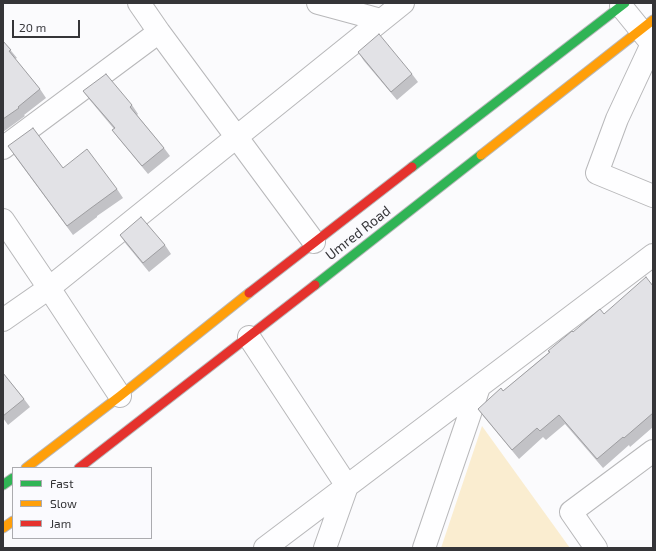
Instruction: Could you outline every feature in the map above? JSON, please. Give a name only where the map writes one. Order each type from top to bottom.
[{"type":"main road","points":[[27,467],[120,396],[270,276],[623,5]]},
{"type":"main road","name":"Umred Road","points":[[81,467],[249,337],[649,35]]},
{"type":"main road","points":[[3,485],[12,479]]},
{"type":"main road","points":[[3,528],[12,521]]},
{"type":"street","points":[[139,3],[314,242]]},
{"type":"street","points":[[318,3],[381,20]]},
{"type":"street","points":[[3,320],[49,288],[403,3]]},
{"type":"street","points":[[623,5],[649,35],[597,173],[653,196]]},
{"type":"street","points":[[3,148],[160,32]]},
{"type":"street","points":[[3,220],[120,396]]},
{"type":"street","points":[[265,548],[653,255]]},
{"type":"street","points":[[249,337],[347,486]]},
{"type":"street","points":[[424,548],[479,387]]},
{"type":"street","points":[[596,548],[571,512],[653,451]]},
{"type":"street","points":[[325,548],[347,486]]},
{"type":"shaded area","points":[[482,426],[570,548],[441,548]]},
{"type":"building","points":[[379,34],[412,74],[391,92],[358,52]]},
{"type":"building","points":[[3,41],[11,50],[9,51],[40,89],[18,107],[19,108],[3,119]]},
{"type":"building","points":[[106,74],[132,105],[130,107],[164,148],[142,166],[112,130],[115,128],[83,91]]},
{"type":"building","points":[[33,128],[63,168],[87,149],[117,189],[67,226],[8,146]]},
{"type":"building","points":[[141,217],[165,245],[143,263],[120,235]]},
{"type":"building","points":[[646,277],[653,286],[653,413],[597,459],[559,415],[540,431],[537,428],[512,450],[478,409],[501,388],[503,391],[550,352],[548,351],[600,309],[604,314]]},
{"type":"building","points":[[3,373],[24,399],[3,416]]},
{"type":"traffic: fast","points":[[412,167],[625,3]]},
{"type":"traffic: fast","points":[[315,285],[481,155]]},
{"type":"traffic: fast","points":[[3,485],[12,479]]},
{"type":"traffic: slow","points":[[481,155],[653,20]]},
{"type":"traffic: slow","points":[[27,467],[120,396],[249,293]]},
{"type":"traffic: slow","points":[[3,528],[12,522]]},
{"type":"traffic: jam","points":[[249,293],[412,167]]},
{"type":"traffic: jam","points":[[80,467],[315,285]]}]
